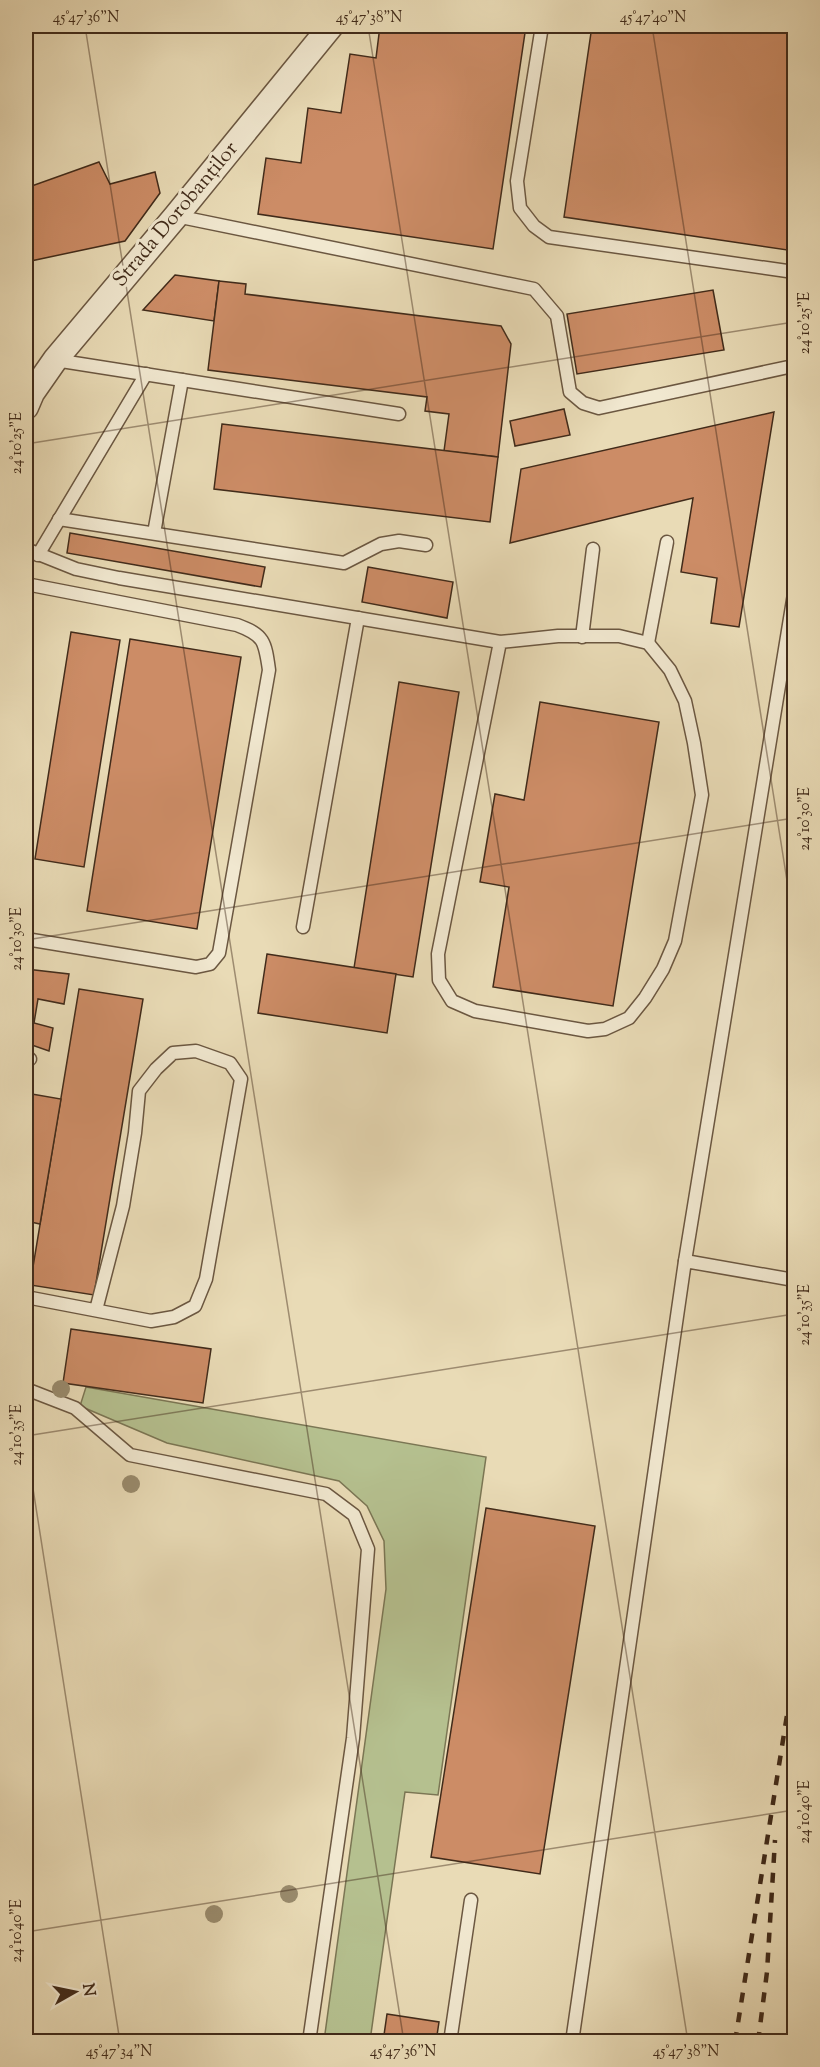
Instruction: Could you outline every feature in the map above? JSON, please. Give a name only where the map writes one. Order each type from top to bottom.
[{"type":"street","name":"Strada Dorobanților","points":[[26,407],[32,393],[55,360],[331,26]]},
{"type":"lane","points":[[542,26],[517,181],[520,208],[534,226],[549,237],[795,272]]},
{"type":"lane","points":[[176,216],[534,289],[557,316],[570,392],[583,403],[599,408],[792,366]]},
{"type":"lane","points":[[55,360],[399,414]]},
{"type":"lane","points":[[38,555],[146,374]]},
{"type":"lane","points":[[154,533],[182,380]]},
{"type":"lane","points":[[59,519],[344,563],[381,544],[399,541],[426,545]]},
{"type":"lane","points":[[648,643],[667,542]]},
{"type":"lane","points":[[26,549],[76,568],[119,578],[500,642],[558,636],[619,636],[648,643],[670,670],[685,701],[702,795],[675,941],[663,969],[645,998],[629,1017],[605,1029],[588,1031],[475,1011],[452,1001],[439,980],[438,954],[500,642]]},
{"type":"lane","points":[[582,637],[593,549]]},
{"type":"lane","points":[[26,584],[237,624],[255,632],[261,639],[266,649],[269,669],[219,953],[210,964],[196,967],[26,939]]},
{"type":"lane","points":[[572,2042],[685,1261],[795,594]]},
{"type":"lane","points":[[303,927],[358,618]]},
{"type":"lane","points":[[26,743],[26,759]]},
{"type":"lane","points":[[26,1297],[151,1321],[174,1317],[195,1306],[206,1279],[241,1079],[230,1063],[196,1051],[173,1053],[156,1069],[139,1091],[135,1133],[123,1206],[96,1310]]},
{"type":"lane","points":[[685,1261],[795,1280]]},
{"type":"lane","points":[[26,1389],[75,1408],[129,1455],[326,1494],[354,1515],[368,1550],[353,1738],[309,2042]]},
{"type":"lane","points":[[450,2042],[471,1900]]},
{"type":"green space","points":[[86,1387],[486,1457],[438,1795],[405,1792],[370,2041],[324,2041],[386,1589],[384,1541],[367,1506],[339,1481],[167,1443],[80,1406]]},
{"type":"building","points":[[380,26],[526,26],[493,249],[258,214],[266,158],[301,163],[308,108],[341,113],[350,54],[376,58]]},
{"type":"building","points":[[592,26],[794,26],[794,251],[564,217]]},
{"type":"building","points":[[99,162],[110,184],[155,172],[160,193],[125,241],[26,262],[26,188]]},
{"type":"building","points":[[175,275],[219,281],[214,321],[143,310]]},
{"type":"building","points":[[219,281],[246,284],[245,294],[501,326],[511,344],[498,457],[444,451],[449,414],[425,411],[427,397],[208,370]]},
{"type":"building","points":[[713,290],[724,350],[577,374],[567,314]]},
{"type":"building","points":[[564,409],[570,435],[515,446],[510,421]]},
{"type":"building","points":[[774,412],[739,627],[711,623],[717,578],[681,572],[693,498],[510,543],[521,469]]},
{"type":"building","points":[[222,424],[498,457],[490,522],[214,489]]},
{"type":"building","points":[[70,533],[265,567],[261,587],[67,553]]},
{"type":"building","points":[[368,567],[453,582],[447,618],[362,602]]},
{"type":"building","points":[[71,632],[120,640],[84,867],[35,859]]},
{"type":"building","points":[[130,639],[241,657],[197,929],[87,911]]},
{"type":"building","points":[[399,682],[459,692],[413,977],[354,968]]},
{"type":"building","points":[[540,702],[659,722],[613,1006],[493,987],[509,887],[480,882],[495,794],[524,800]]},
{"type":"building","points":[[267,954],[396,974],[387,1033],[258,1013]]},
{"type":"building","points":[[26,969],[69,974],[64,1004],[38,999],[34,1023],[53,1028],[49,1051],[26,1043]]},
{"type":"building","points":[[79,989],[143,999],[94,1295],[30,1285]]},
{"type":"building","points":[[26,1093],[61,1099],[40,1224],[26,1221]]},
{"type":"building","points":[[71,1329],[211,1349],[203,1403],[63,1383]]},
{"type":"building","points":[[486,1508],[595,1526],[540,1874],[431,1857]]},
{"type":"building","points":[[387,2014],[439,2022],[436,2042],[383,2042]]},
{"type":"railway","points":[[735,2042],[794,1671]]},
{"type":"railway","points":[[758,2042],[767,1972],[775,1840]]}]
